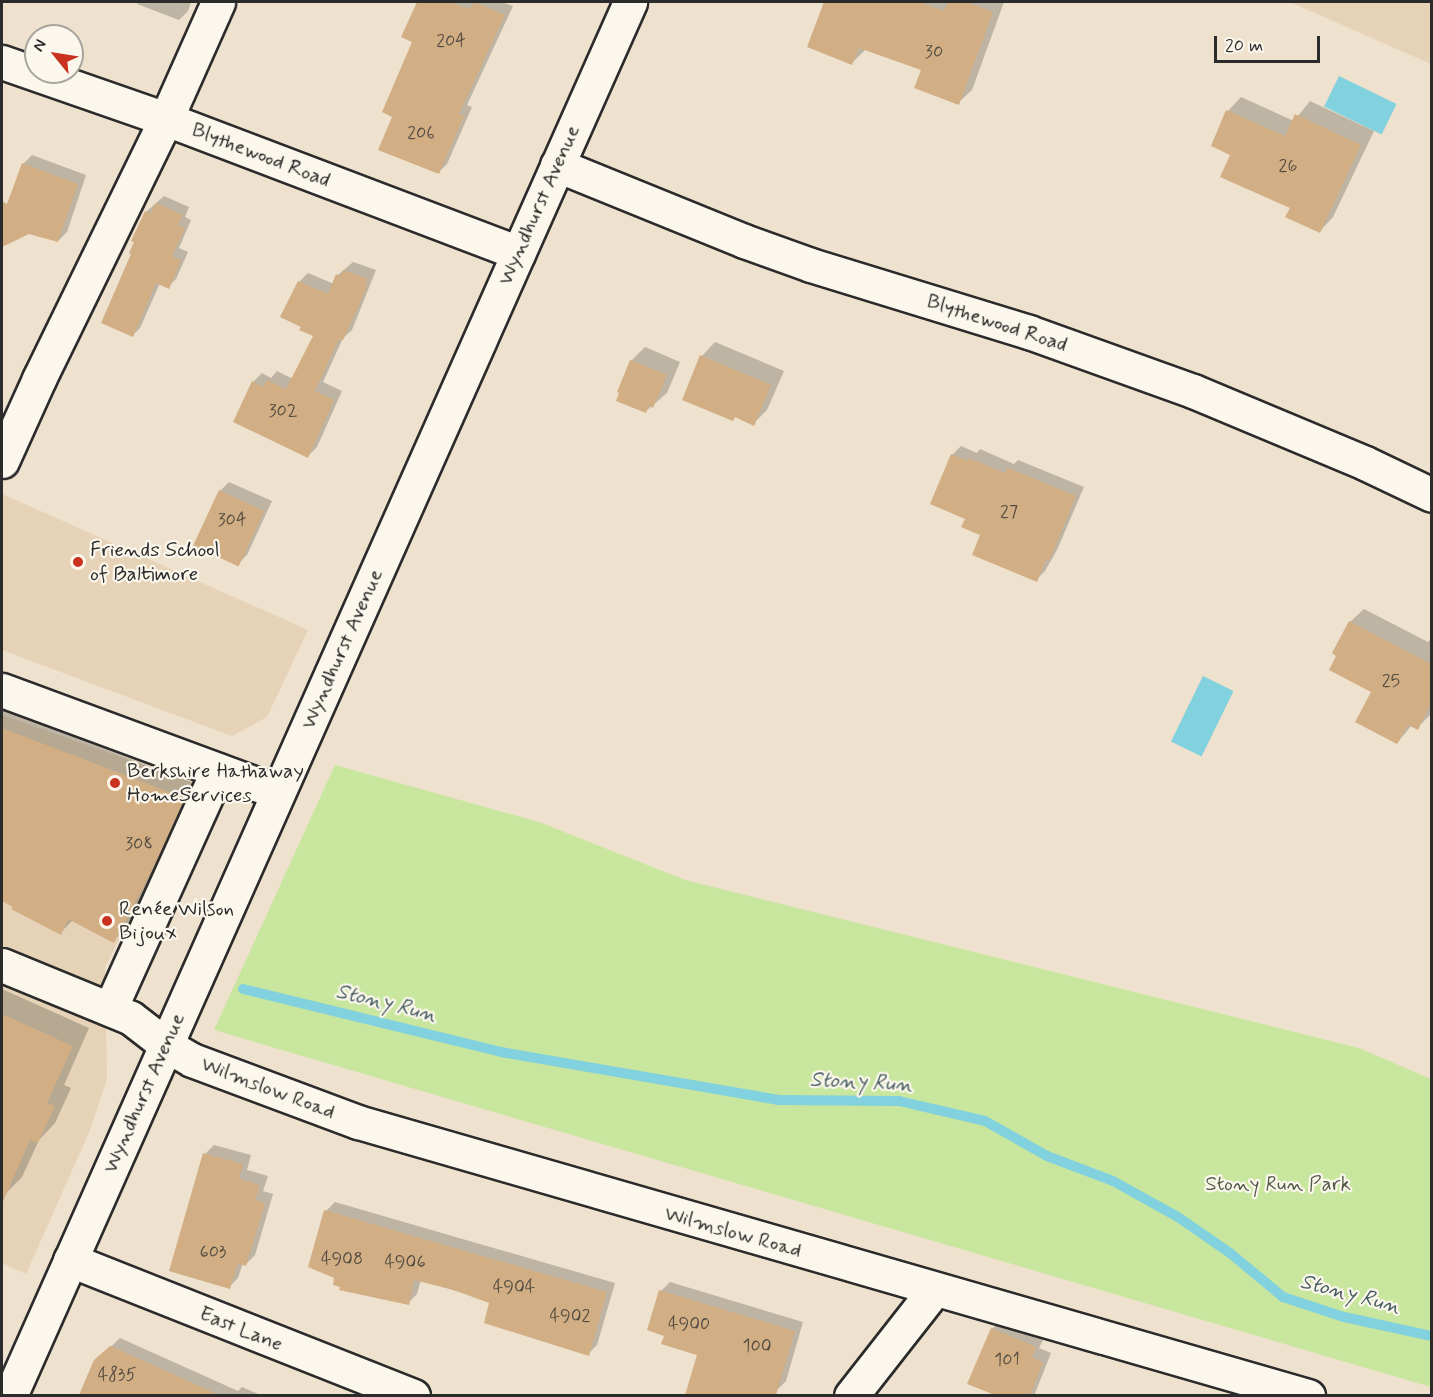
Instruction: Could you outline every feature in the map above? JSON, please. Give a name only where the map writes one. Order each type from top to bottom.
[{"type":"street","points":[[2,460],[39,378],[166,119],[218,2]]},
{"type":"street","name":"Wyndhurst Avenue","points":[[10,1395],[630,2]]},
{"type":"street","name":"Blythewood Road","points":[[2,62],[166,119],[518,253]]},
{"type":"street","name":"Blythewood Road","points":[[557,165],[789,257],[1029,332],[1193,391],[1323,445],[1431,495]]},
{"type":"street","points":[[2,690],[278,792]]},
{"type":"street","points":[[110,1009],[218,770]]},
{"type":"street","name":"Wilmslow Road","points":[[2,965],[131,1018],[166,1045],[216,1070],[358,1122],[933,1290],[1308,1395]]},
{"type":"street","name":"East Lane","points":[[70,1260],[413,1395]]},
{"type":"street","points":[[851,1395],[933,1290]]},
{"type":"shaded area","points":[[1290,2],[1431,2],[1431,64]]},
{"type":"shaded area","name":"Friends School of Baltimore","points":[[2,494],[308,630],[267,717],[232,736],[2,650]]},
{"type":"shaded area","points":[[2,715],[197,784],[105,967],[107,1079],[90,1130],[26,1274],[2,1263]]},
{"type":"green space","name":"Stony Run Park","points":[[335,765],[539,822],[685,880],[1359,1048],[1431,1079],[1431,1387],[214,1030]]},
{"type":"water","points":[[1339,76],[1397,104],[1382,135],[1324,107]]},
{"type":"water","points":[[1203,676],[1234,691],[1202,757],[1171,742]]},
{"type":"building","points":[[417,2],[450,2],[469,9],[475,2],[505,15],[459,114],[464,116],[439,174],[378,150],[392,117],[382,112],[412,42],[401,37]]},
{"type":"building","points":[[824,2],[919,2],[944,11],[948,2],[966,2],[993,12],[959,105],[914,88],[921,70],[859,48],[852,65],[807,47]]},
{"type":"building","points":[[1226,110],[1285,136],[1295,114],[1361,145],[1320,233],[1285,217],[1290,208],[1220,177],[1230,155],[1211,146]]},
{"type":"building","points":[[22,163],[78,184],[58,242],[29,234],[2,247],[2,201],[7,204]]},
{"type":"building","points":[[156,203],[183,215],[178,225],[185,228],[172,256],[181,260],[169,289],[156,283],[133,337],[101,323],[131,254],[129,253],[134,242],[131,241],[145,211],[151,213]]},
{"type":"building","points":[[343,270],[368,279],[365,286],[367,287],[343,340],[339,339],[315,391],[334,400],[308,458],[233,422],[252,381],[263,387],[267,380],[286,389],[313,336],[299,330],[301,327],[280,317],[298,281],[328,294],[336,274],[340,276]]},
{"type":"building","points":[[700,355],[771,385],[754,426],[735,417],[733,421],[682,400]]},
{"type":"building","points":[[630,360],[667,375],[653,408],[649,406],[646,413],[616,401],[619,393],[617,392]]},
{"type":"building","points":[[951,454],[968,461],[969,458],[1005,473],[1008,468],[1076,496],[1049,561],[1046,560],[1037,582],[972,555],[980,535],[961,527],[965,519],[930,504]]},
{"type":"building","points":[[219,490],[264,511],[239,566],[193,545]]},
{"type":"building","points":[[1349,621],[1431,664],[1431,703],[1418,730],[1408,725],[1397,744],[1355,722],[1371,692],[1329,670],[1336,656],[1332,653]]},
{"type":"building","points":[[2,728],[185,798],[155,864],[114,943],[68,919],[61,935],[11,909],[13,907],[2,901]]},
{"type":"building","points":[[2,1014],[73,1046],[47,1103],[55,1106],[38,1143],[30,1140],[2,1204]]},
{"type":"building","points":[[203,1153],[243,1164],[239,1179],[260,1185],[255,1200],[265,1203],[246,1266],[238,1263],[230,1289],[169,1271]]},
{"type":"building","points":[[324,1210],[607,1292],[589,1356],[484,1323],[489,1303],[454,1290],[414,1280],[409,1305],[339,1290],[340,1287],[333,1285],[334,1278],[308,1267]]},
{"type":"building","points":[[659,1290],[795,1331],[776,1395],[685,1395],[697,1355],[661,1344],[664,1336],[647,1330]]},
{"type":"building","points":[[991,1328],[1036,1347],[1032,1357],[1043,1363],[1030,1395],[995,1395],[967,1384]]},
{"type":"building","points":[[110,1346],[219,1395],[79,1395],[94,1360]]},
{"type":"waterway","name":"Stony Run","points":[[243,989],[501,1052],[779,1100],[899,1101],[985,1121],[1047,1156],[1113,1181],[1178,1217],[1230,1253],[1283,1297],[1344,1317],[1432,1336]]},
{"type":"place","name":"Friends School of Baltimore","points":[[78,562]]},
{"type":"place","name":"Berkshire Hathaway HomeServices","points":[[115,783]]},
{"type":"place","name":"Renée Wilson Bijoux","points":[[107,921]]}]
